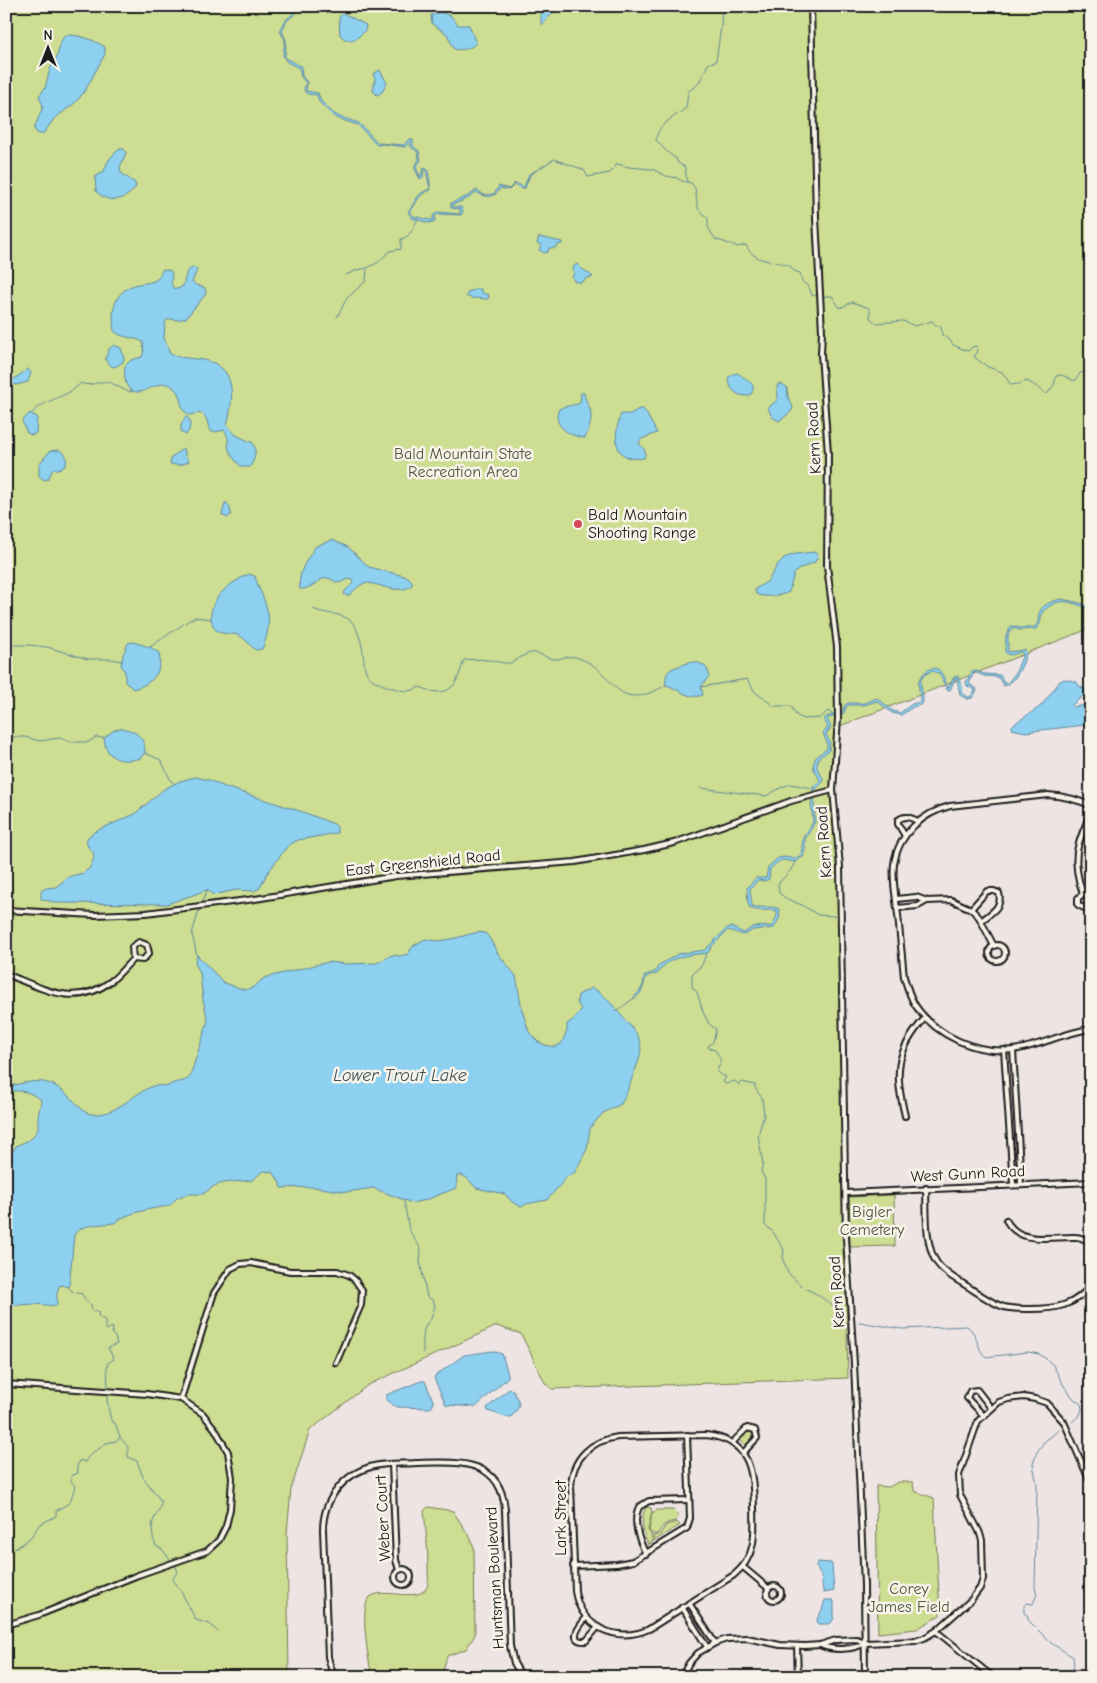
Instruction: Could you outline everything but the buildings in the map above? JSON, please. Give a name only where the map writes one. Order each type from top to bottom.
[{"type":"street","name":"Kern Road","points":[[811,6],[816,218],[822,331],[821,354],[828,454],[827,566],[837,647],[838,719],[833,790],[840,867],[846,1238],[855,1383],[866,1677]]},
{"type":"street","name":"East Greenshield Road","points":[[6,910],[94,915],[146,914],[264,898],[396,876],[575,862],[674,843],[791,801],[833,790]]},
{"type":"street","points":[[1091,806],[1063,796],[1048,795],[950,806],[930,813],[905,836],[899,847],[894,865],[904,977],[914,1004],[925,1018],[943,1033],[958,1041],[982,1048],[1013,1050],[1091,1029]]},
{"type":"street","points":[[1083,894],[1075,862],[1077,843],[1091,813]]},
{"type":"street","points":[[905,836],[898,824],[898,820],[903,817],[909,817],[919,822]]},
{"type":"street","points":[[970,909],[987,891],[999,893],[1001,900],[999,906],[981,921]]},
{"type":"street","points":[[1091,896],[1083,894],[1078,898],[1078,905],[1084,908],[1091,905]]},
{"type":"street","points":[[896,899],[916,897],[927,901],[951,900],[970,909],[981,921],[994,946]]},
{"type":"street","points":[[897,908],[918,906],[927,901]]},
{"type":"street","points":[[6,974],[57,994],[78,995],[91,992],[111,981],[133,960],[143,960],[148,956],[149,948],[145,943],[139,942],[134,945],[131,950],[133,960]]},
{"type":"street","points":[[999,945],[1004,950],[1003,957],[999,960],[994,960],[990,956],[989,952],[994,946],[999,945]]},
{"type":"street","points":[[905,1116],[899,1085],[899,1065],[906,1043],[925,1018]]},
{"type":"street","points":[[1004,1050],[1013,1184]]},
{"type":"street","points":[[1013,1050],[1021,1184]]},
{"type":"street","points":[[1008,1113],[1017,1112]]},
{"type":"street","name":"West Gunn Road","points":[[846,1193],[1013,1184],[1091,1182]]},
{"type":"street","points":[[926,1188],[929,1240],[937,1264],[958,1281],[980,1294],[1002,1306],[1056,1308],[1076,1299],[1091,1284]]},
{"type":"street","points":[[1006,1220],[1010,1227],[1024,1236],[1034,1238],[1076,1237],[1091,1242]]},
{"type":"street","points":[[181,1399],[214,1293],[230,1269],[240,1264],[251,1263],[290,1271],[337,1271],[349,1275],[356,1280],[362,1290],[361,1305],[336,1363]]},
{"type":"street","points":[[6,1384],[147,1394],[181,1399],[203,1414],[215,1429],[228,1452],[232,1478],[230,1510],[226,1526],[219,1540],[207,1550],[138,1575],[39,1615],[6,1625]]},
{"type":"street","points":[[984,1416],[968,1398],[970,1391],[978,1390],[991,1408]]},
{"type":"street","points":[[681,1677],[693,1658],[707,1646],[740,1638],[798,1646],[820,1645],[836,1640],[857,1639],[865,1643],[915,1641],[936,1631],[971,1600],[980,1588],[983,1579],[982,1540],[962,1501],[959,1488],[962,1465],[978,1421],[999,1402],[1015,1398],[1035,1399],[1047,1403],[1058,1414],[1070,1433],[1091,1484]]},
{"type":"street","points":[[732,1443],[747,1428],[755,1430],[757,1438],[743,1454]]},
{"type":"street","points":[[574,1566],[622,1564],[634,1561],[689,1525],[687,1435]]},
{"type":"street","name":"Lark Street","points":[[712,1435],[732,1443],[743,1454],[753,1476],[755,1533],[752,1550],[743,1567],[649,1629],[638,1633],[615,1634],[598,1627],[586,1618],[575,1596],[571,1481],[573,1470],[582,1455],[596,1444],[612,1438],[712,1435]]},
{"type":"street","name":"Huntsman Boulevard","points":[[335,1677],[330,1668],[328,1657],[324,1530],[325,1513],[335,1492],[348,1478],[368,1468],[392,1464],[453,1462],[467,1463],[484,1471],[497,1484],[504,1505],[510,1646],[514,1663],[522,1677]]},
{"type":"street","name":"Weber Court","points":[[392,1464],[396,1560],[399,1570],[396,1574],[396,1580],[406,1584],[410,1581],[410,1574],[406,1570],[399,1570]]},
{"type":"street","points":[[646,1554],[638,1534],[636,1513],[639,1507],[649,1501],[689,1500]]},
{"type":"street","points":[[743,1567],[768,1588]]},
{"type":"street","points":[[690,1603],[715,1643]]},
{"type":"street","points":[[682,1607],[707,1646]]},
{"type":"street","points":[[586,1618],[577,1629],[577,1638],[586,1641],[598,1627]]},
{"type":"street","points":[[936,1631],[993,1677]]},
{"type":"street","points":[[820,1645],[826,1648],[857,1648],[865,1643]]},
{"type":"street","points":[[798,1646],[798,1677]]},
{"type":"green space","name":"Bald Mountain State Recreation Area","points":[[6,6],[1091,6],[1091,628],[835,728],[848,1378],[552,1389],[545,1383],[521,1334],[497,1326],[368,1385],[310,1430],[291,1489],[287,1533],[289,1677],[6,1677]]},
{"type":"green space","name":"Bigler Cemetery","points":[[894,1195],[895,1246],[850,1247],[849,1197]]},
{"type":"green space","points":[[748,1431],[751,1431],[754,1436],[746,1445],[739,1440]]},
{"type":"green space","name":"Corey James Field","points":[[898,1482],[913,1482],[914,1491],[934,1498],[940,1615],[917,1629],[878,1633],[876,1486],[889,1487]]},
{"type":"green space","points":[[428,1507],[453,1511],[471,1539],[474,1548],[475,1635],[466,1649],[447,1656],[443,1671],[439,1677],[372,1677],[365,1624],[366,1604],[369,1598],[383,1593],[410,1595],[418,1594],[425,1590],[428,1579],[424,1511]]},
{"type":"green space","points":[[647,1507],[651,1508],[652,1511],[648,1530],[653,1542],[648,1545],[642,1520]]},
{"type":"green space","points":[[657,1510],[674,1510],[678,1517],[676,1521],[665,1524],[658,1533],[652,1534],[649,1530],[652,1513]]},
{"type":"green space","points":[[677,1522],[680,1525],[654,1541],[653,1536],[660,1534],[666,1525]]},
{"type":"water","points":[[293,6],[296,7],[295,13],[287,21],[282,31],[286,40],[285,58],[301,66],[302,76],[307,82],[306,91],[318,93],[321,101],[333,113],[359,123],[378,143],[404,145],[409,139],[413,140],[413,146],[419,151],[421,160],[416,167],[420,177],[424,167],[428,170],[431,190],[418,199],[410,212],[413,216],[433,220],[433,216],[437,212],[460,214],[460,209],[451,208],[451,203],[477,190],[484,195],[494,194],[499,186],[509,189],[515,183],[524,187],[529,174],[537,170],[530,175],[525,188],[521,189],[515,184],[509,190],[500,188],[498,192],[492,196],[483,195],[476,192],[469,198],[452,205],[453,207],[461,207],[463,211],[461,215],[438,214],[435,216],[435,221],[429,223],[412,218],[408,212],[419,195],[430,189],[426,170],[424,169],[423,177],[420,179],[414,167],[419,160],[418,152],[411,147],[410,141],[405,147],[377,145],[358,125],[332,115],[319,102],[317,95],[305,92],[306,83],[301,77],[299,68],[287,62],[283,56],[285,40],[280,31],[285,21],[293,13]]},
{"type":"water","points":[[547,6],[557,6],[553,13],[541,24],[541,13]]},
{"type":"water","points":[[440,12],[451,16],[458,25],[469,25],[476,43],[465,49],[454,49],[447,34],[432,24],[431,15]]},
{"type":"water","points":[[343,13],[366,25],[365,31],[357,38],[346,40],[340,35],[339,17]]},
{"type":"water","points":[[65,35],[86,38],[96,42],[105,47],[105,54],[85,91],[76,102],[54,119],[43,134],[38,134],[34,129],[43,106],[39,96],[45,88],[50,69]]},
{"type":"water","points":[[380,70],[387,83],[382,92],[377,95],[373,91],[375,79],[373,74]]},
{"type":"water","points":[[120,149],[124,149],[126,153],[120,167],[121,173],[135,183],[136,187],[122,198],[111,200],[96,191],[95,177],[104,171],[110,159]]},
{"type":"water","points":[[539,237],[562,242],[562,244],[557,245],[555,248],[549,248],[548,252],[544,253],[539,250],[541,245],[537,243]]},
{"type":"water","points":[[577,264],[593,277],[587,278],[580,283],[574,281],[572,277],[574,274],[573,267]]},
{"type":"water","points":[[194,267],[197,270],[192,282],[205,288],[206,294],[186,318],[178,320],[169,319],[165,322],[164,338],[170,354],[208,361],[218,365],[224,371],[229,379],[232,397],[227,425],[236,435],[253,443],[255,455],[250,467],[242,467],[236,462],[229,450],[228,438],[224,430],[210,431],[206,418],[202,413],[189,415],[183,410],[178,393],[174,388],[169,385],[160,384],[142,392],[137,392],[127,386],[125,366],[131,360],[142,357],[144,350],[143,342],[114,331],[114,308],[119,296],[130,287],[155,280],[163,269],[171,271],[172,286],[178,289],[183,286],[187,271]]},
{"type":"water","points":[[481,289],[482,293],[489,295],[488,299],[466,296],[468,292]]},
{"type":"water","points":[[114,345],[121,348],[124,358],[123,362],[115,367],[111,366],[105,359],[109,349]]},
{"type":"water","points":[[28,369],[31,373],[28,382],[16,385],[6,383],[7,380],[14,379]]},
{"type":"water","points":[[738,373],[753,386],[752,393],[748,396],[739,395],[730,385],[728,378]]},
{"type":"water","points":[[781,384],[787,387],[788,397],[793,407],[791,412],[779,421],[772,417],[768,408],[778,399],[777,385]]},
{"type":"water","points":[[581,393],[584,393],[591,413],[590,424],[585,438],[564,430],[558,421],[557,415],[559,409],[580,403]]},
{"type":"water","points":[[639,409],[645,411],[657,433],[641,439],[639,443],[645,451],[644,458],[633,458],[621,452],[618,446],[616,439],[618,422],[621,414],[630,414]]},
{"type":"water","points":[[30,413],[37,417],[36,433],[32,435],[27,433],[22,421]]},
{"type":"water","points":[[186,416],[190,425],[186,435],[181,432],[181,425]]},
{"type":"water","points":[[183,448],[185,456],[189,460],[188,462],[180,465],[170,464],[171,458]]},
{"type":"water","points":[[59,450],[66,456],[65,466],[53,469],[48,479],[44,480],[39,476],[39,464],[50,451]]},
{"type":"water","points":[[225,503],[230,508],[231,515],[227,518],[222,515]]},
{"type":"water","points":[[332,540],[348,547],[369,567],[408,577],[412,581],[412,585],[407,588],[396,589],[366,583],[347,596],[344,594],[353,583],[352,580],[349,579],[339,583],[324,578],[308,588],[300,589],[301,572],[309,556],[316,546]]},
{"type":"water","points":[[816,552],[818,556],[815,562],[799,569],[794,574],[789,592],[772,596],[756,594],[755,589],[768,581],[784,558],[795,554]]},
{"type":"water","points":[[249,574],[255,576],[268,611],[268,628],[264,644],[262,649],[256,650],[238,635],[218,632],[211,619],[212,608],[219,595],[230,585]]},
{"type":"water","points":[[1062,599],[1084,604],[1088,607],[1091,624],[1085,607],[1067,602],[1058,602],[1042,612],[1040,624],[1036,629],[1020,630],[1012,628],[1008,635],[1008,652],[1025,650],[1026,653],[1018,672],[1008,684],[1004,686],[998,677],[984,676],[974,672],[969,684],[976,688],[977,691],[972,698],[967,699],[960,695],[957,678],[950,690],[947,690],[939,673],[931,671],[924,675],[920,682],[923,703],[901,715],[892,713],[877,701],[864,705],[849,705],[844,713],[827,719],[831,727],[826,734],[830,743],[829,750],[819,757],[817,768],[823,778],[823,782],[813,792],[813,787],[820,781],[813,765],[819,754],[827,749],[823,733],[828,727],[824,720],[826,717],[843,711],[844,706],[848,703],[864,703],[877,698],[893,711],[900,713],[912,704],[920,702],[918,682],[924,673],[934,668],[941,672],[948,688],[954,677],[958,676],[962,686],[962,693],[968,697],[975,691],[967,686],[966,682],[973,670],[985,674],[1000,675],[1004,683],[1008,683],[1016,672],[1023,654],[1021,652],[1011,655],[1005,652],[1006,635],[1011,626],[1021,628],[1035,627],[1039,613],[1044,606]]},
{"type":"water","points":[[133,642],[150,647],[159,653],[160,660],[154,677],[145,684],[133,689],[125,681],[125,672],[121,665],[128,643]]},
{"type":"water","points":[[689,662],[700,664],[707,669],[709,676],[701,687],[703,695],[688,695],[666,685],[667,674],[673,668]]},
{"type":"water","points":[[1065,679],[1077,682],[1079,686],[1086,690],[1084,695],[1072,705],[1073,707],[1091,704],[1091,732],[1085,725],[1025,732],[1012,729],[1014,724],[1041,706],[1060,681]]},
{"type":"water","points":[[121,728],[131,730],[141,738],[145,752],[141,758],[122,760],[108,752],[104,738],[114,730]]},
{"type":"water","points":[[195,777],[209,780],[334,824],[337,827],[337,833],[298,840],[291,844],[266,875],[260,888],[254,891],[236,890],[213,895],[207,890],[167,904],[58,903],[41,899],[41,891],[46,888],[56,887],[68,877],[83,873],[90,868],[94,858],[93,852],[88,847],[86,841],[88,837],[96,831],[135,814],[164,789],[180,781]]},
{"type":"water","points":[[813,798],[815,799],[815,822],[805,839],[803,857],[794,862],[783,860],[779,862],[770,869],[769,879],[765,881],[758,880],[750,889],[752,906],[779,909],[780,917],[774,928],[753,930],[744,935],[728,930],[712,946],[708,953],[679,957],[667,963],[657,974],[646,977],[642,990],[633,999],[641,989],[645,976],[655,972],[659,965],[678,954],[705,950],[727,928],[731,927],[744,933],[753,927],[772,926],[777,916],[777,911],[750,908],[747,888],[756,878],[766,878],[768,867],[778,858],[794,859],[801,855],[803,838],[813,822],[811,803]]},
{"type":"water","name":"Lower Trout Lake","points":[[478,932],[485,933],[488,936],[499,955],[516,976],[522,1010],[529,1032],[538,1042],[555,1047],[561,1044],[567,1031],[567,1024],[581,1010],[577,1002],[578,995],[592,988],[604,996],[614,1007],[636,1033],[641,1044],[639,1059],[621,1104],[603,1113],[590,1128],[587,1149],[575,1172],[567,1177],[547,1200],[526,1204],[522,1207],[512,1202],[505,1194],[476,1188],[467,1178],[461,1175],[457,1176],[456,1188],[426,1200],[412,1203],[373,1188],[347,1192],[314,1187],[281,1188],[273,1172],[263,1171],[252,1180],[223,1183],[214,1186],[203,1194],[187,1194],[177,1198],[169,1206],[135,1213],[114,1223],[82,1228],[74,1235],[69,1287],[59,1286],[57,1306],[34,1304],[6,1306],[6,1155],[13,1151],[16,1146],[31,1139],[38,1129],[41,1101],[28,1093],[8,1091],[6,1090],[7,1087],[29,1082],[45,1082],[67,1095],[86,1113],[100,1114],[116,1109],[153,1086],[168,1086],[189,1078],[208,1021],[200,973],[195,963],[197,955],[224,983],[246,990],[254,987],[264,978],[319,964],[329,962],[346,964],[377,963],[392,955],[408,954],[413,946],[425,939],[438,941]]},
{"type":"water","points":[[493,1351],[502,1354],[508,1377],[476,1407],[446,1405],[434,1378],[435,1376],[464,1355]]},
{"type":"water","points":[[425,1381],[434,1403],[431,1408],[396,1407],[386,1400],[386,1395]]},
{"type":"water","points":[[509,1389],[513,1390],[519,1404],[511,1417],[488,1411],[487,1408]]},
{"type":"water","points":[[817,1562],[831,1563],[834,1591],[824,1593],[821,1576],[816,1566]]},
{"type":"water","points":[[825,1600],[833,1600],[834,1602],[834,1618],[831,1623],[818,1624],[817,1619]]},
{"type":"waterway","points":[[687,182],[685,167],[678,163],[676,158],[656,140],[657,134],[667,121],[686,108],[688,92],[699,83],[708,64],[716,61],[722,6]]},
{"type":"waterway","points":[[537,170],[554,159],[584,170],[588,177],[610,173],[617,164],[652,169],[666,176],[691,183],[695,188],[698,209],[708,218],[708,227],[715,239],[738,247],[746,245],[759,258],[790,266],[794,271],[800,273],[802,281],[808,285],[812,295],[818,296]]},
{"type":"waterway","points":[[346,275],[377,263],[390,251],[401,249],[401,239],[409,234],[418,219]]},
{"type":"waterway","points":[[337,317],[347,298],[366,281],[367,269]]},
{"type":"waterway","points":[[822,296],[832,296],[840,308],[852,302],[869,308],[870,318],[876,323],[903,321],[915,326],[932,321],[937,326],[941,326],[942,335],[950,340],[953,345],[968,351],[972,347],[977,346],[978,351],[974,357],[988,367],[1002,372],[1011,385],[1026,381],[1047,394],[1054,385],[1056,376],[1062,375],[1075,381],[1080,373],[1091,370]]},
{"type":"waterway","points":[[32,413],[43,404],[69,392],[81,383],[88,385],[108,382],[127,391],[132,391]]},
{"type":"waterway","points":[[313,609],[343,616],[352,622],[359,636],[365,669],[368,674],[372,679],[381,684],[400,690],[410,691],[419,687],[431,691],[446,691],[458,679],[464,660],[482,659],[510,663],[530,653],[540,654],[553,659],[575,657],[589,663],[624,694],[634,696],[648,694],[666,685]]},
{"type":"waterway","points":[[150,647],[191,619],[196,617],[211,619]]},
{"type":"waterway","points":[[6,645],[47,647],[88,659],[122,661]]},
{"type":"waterway","points":[[701,687],[747,679],[755,692],[774,706],[791,706],[796,715],[803,719],[820,718],[828,711],[832,714]]},
{"type":"waterway","points":[[6,737],[25,737],[40,741],[59,738],[72,742],[89,742],[96,737],[104,738]]},
{"type":"waterway","points":[[145,753],[161,760],[171,781],[175,784]]},
{"type":"waterway","points":[[700,788],[766,796],[791,784],[812,788]]},
{"type":"waterway","points":[[796,861],[778,884],[779,893],[818,915],[835,916]]},
{"type":"waterway","points":[[201,904],[208,889]]},
{"type":"waterway","points":[[197,956],[192,934],[200,907]]},
{"type":"waterway","points":[[706,954],[702,965],[692,974],[692,987],[697,992],[709,1024],[716,1029],[713,1042],[708,1046],[715,1050],[720,1057],[717,1072],[726,1077],[723,1082],[726,1084],[735,1081],[739,1085],[742,1082],[755,1085],[762,1098],[764,1115],[758,1135],[763,1164],[761,1171],[765,1179],[765,1225],[773,1232],[784,1250],[783,1260],[788,1273],[804,1288],[817,1294],[837,1309],[839,1322],[845,1323]]},
{"type":"waterway","points":[[618,1010],[633,999]]},
{"type":"waterway","points":[[404,1201],[409,1230],[421,1249],[420,1262],[427,1297],[433,1300],[435,1306],[431,1319],[424,1330],[423,1353]]},
{"type":"waterway","points":[[68,1287],[73,1292],[82,1294],[91,1305],[92,1311],[98,1312],[99,1317],[105,1320],[105,1329],[113,1328],[112,1334],[117,1344],[108,1348],[114,1359],[108,1363],[107,1367],[108,1390]]},
{"type":"waterway","points":[[859,1322],[902,1329],[967,1326],[971,1329],[981,1351],[986,1357],[1028,1352],[1039,1354],[1053,1365],[1064,1386],[1074,1399],[1081,1404],[1080,1415],[1072,1422]]},
{"type":"waterway","points":[[107,1394],[111,1421],[115,1423],[120,1437],[128,1447],[128,1457],[137,1461],[143,1477],[161,1501],[160,1508],[152,1524],[153,1535],[156,1546],[162,1549],[171,1561]]},
{"type":"waterway","points":[[1059,1430],[1044,1442],[1037,1452],[1033,1464],[1037,1485],[1035,1588],[1037,1594],[1033,1604],[1026,1603],[1024,1613],[1028,1616],[1028,1620],[1051,1643],[1073,1657],[1074,1666],[1069,1677]]},
{"type":"waterway","points":[[6,1546],[11,1549],[21,1545],[31,1537],[39,1525],[56,1516],[56,1511],[69,1503],[71,1499],[75,1486],[71,1481],[71,1476],[78,1473],[77,1466],[80,1460],[85,1462],[90,1455],[106,1443],[120,1438]]},
{"type":"waterway","points":[[174,1564],[178,1571],[172,1580],[182,1593],[196,1620],[210,1624],[218,1632]]},
{"type":"place","name":"Bald Mountain Shooting Range","points":[[578,524]]}]
